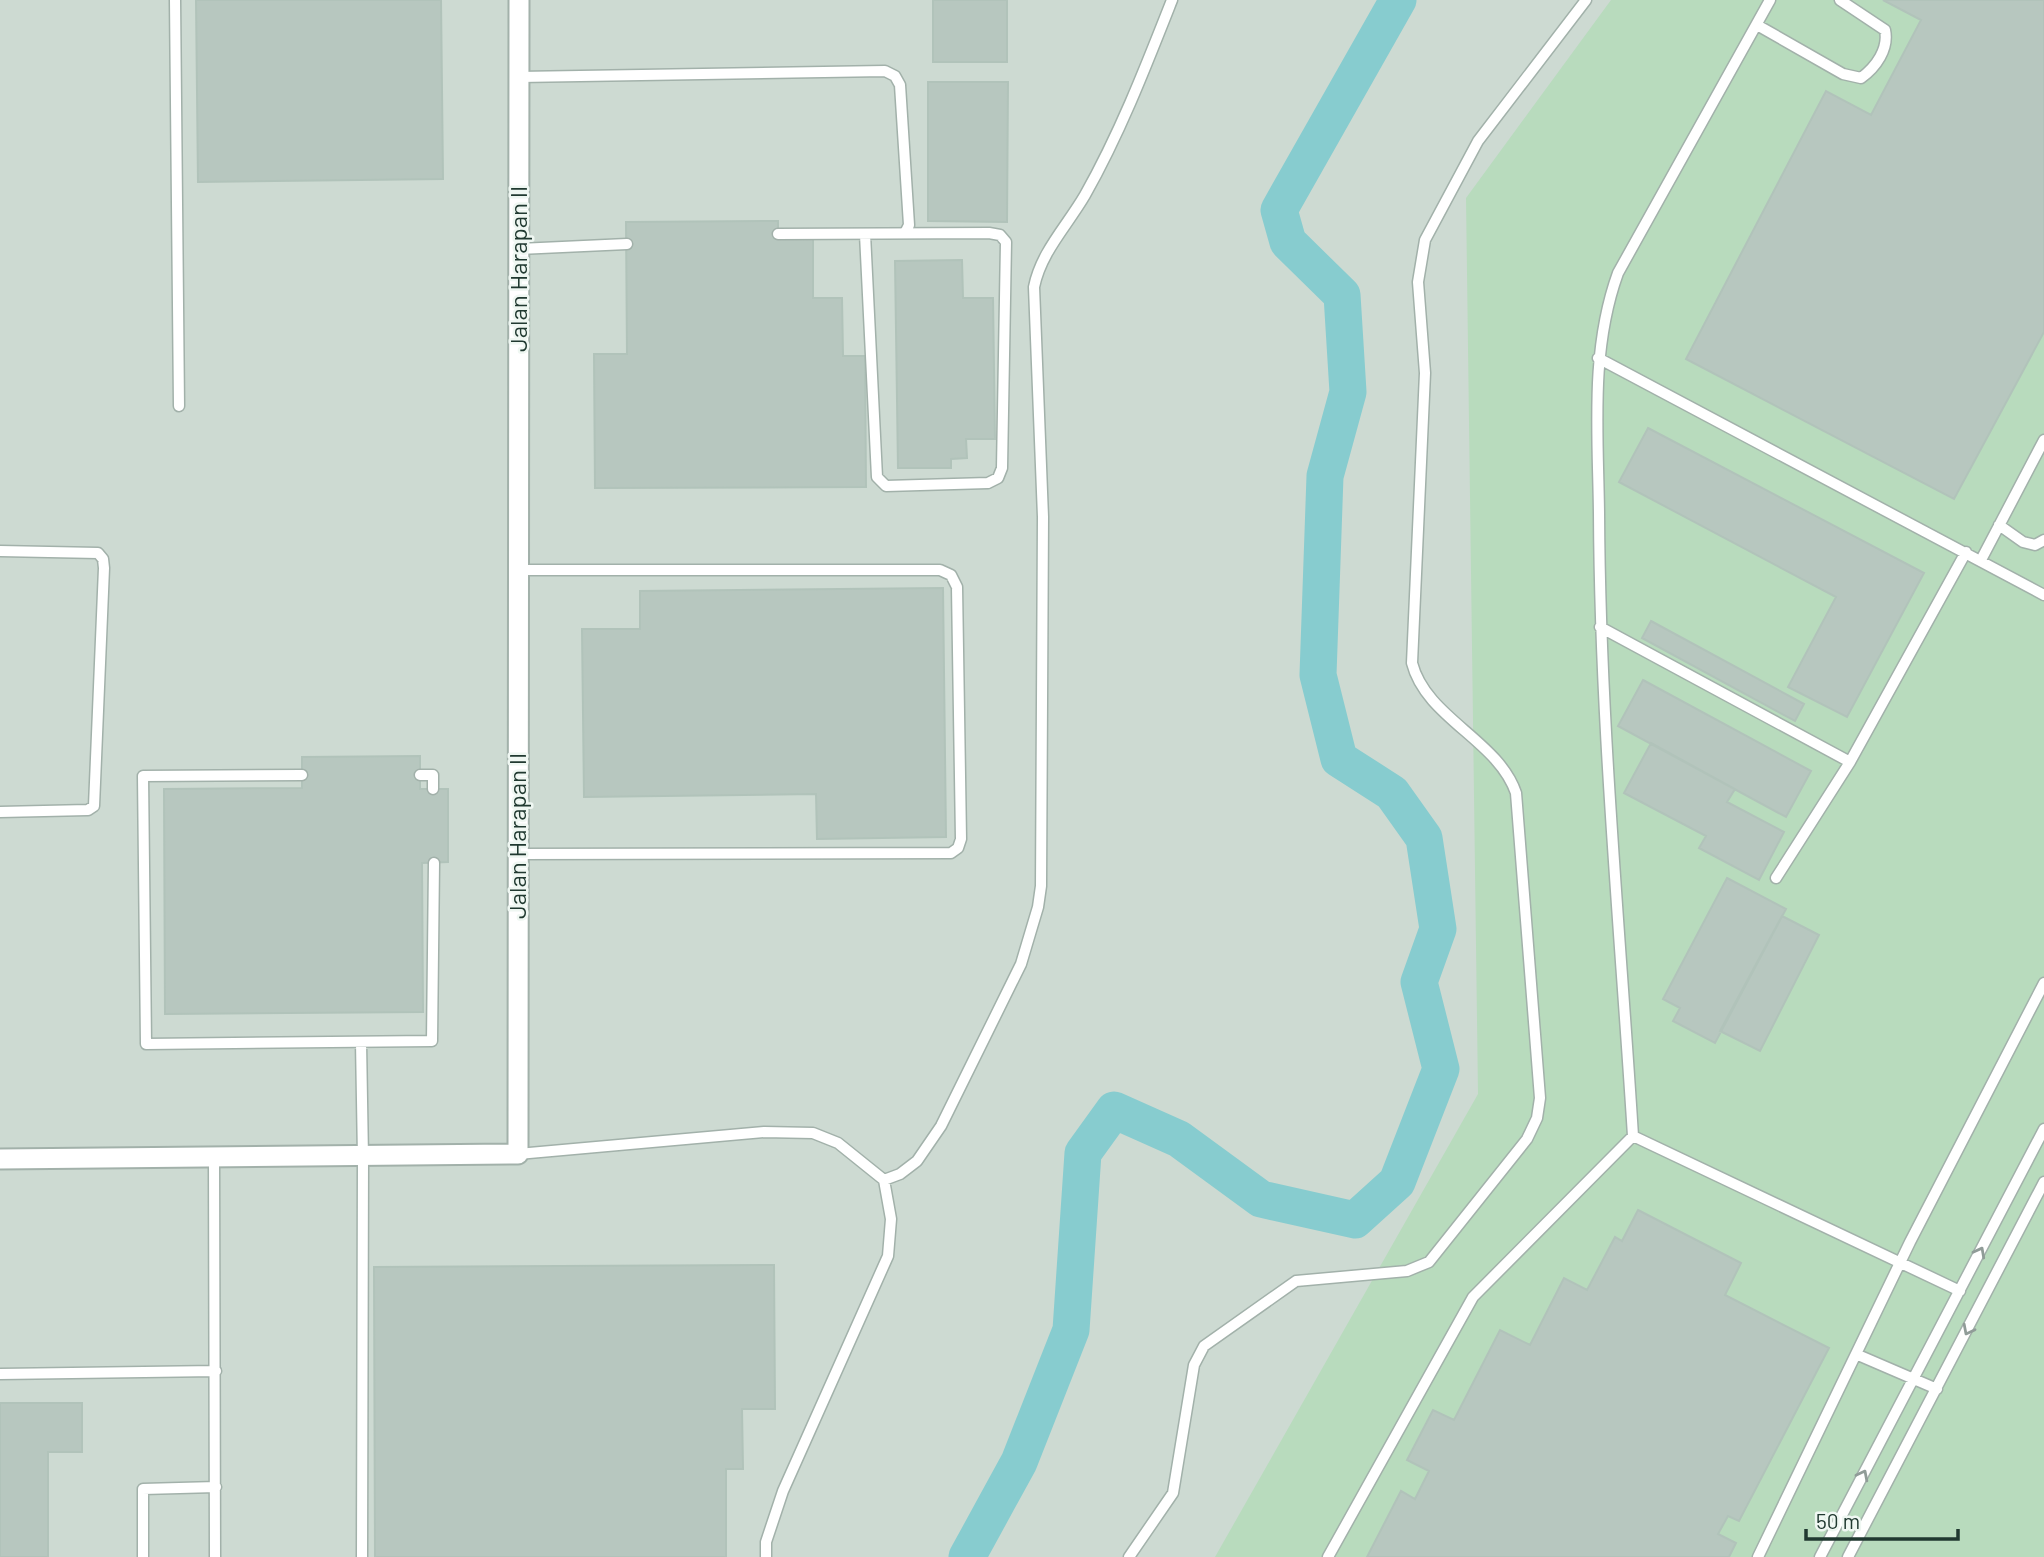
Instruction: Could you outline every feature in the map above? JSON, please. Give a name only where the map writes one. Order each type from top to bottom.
[{"type":"street","name":"Jalan Harapan II","points":[[518,1154],[519,0]]},
{"type":"street","points":[[0,1159],[363,1158],[518,1154]]},
{"type":"lane","points":[[175,0],[180,407]]},
{"type":"lane","points":[[884,1180],[900,1174],[917,1161],[941,1126],[1021,964],[1038,906],[1041,886],[1043,517],[1034,287],[1038,269],[1086,194],[1134,95],[1172,0]]},
{"type":"lane","points":[[1129,1557],[1173,1493],[1194,1365],[1204,1346],[1296,1281],[1407,1271],[1429,1262],[1527,1139],[1540,1107],[1516,793],[1499,765],[1419,685],[1412,663],[1425,373],[1418,282],[1425,240],[1466,161],[1586,0]]},
{"type":"lane","points":[[1328,1557],[1473,1297],[1633,1136],[1600,627],[1598,358],[1609,297],[1618,272],[1770,0]]},
{"type":"lane","points":[[1758,25],[1843,74],[1861,78],[1873,69],[1884,48],[1885,30],[1840,0]]},
{"type":"lane","points":[[519,77],[885,71],[895,76],[900,85],[909,225],[906,231]]},
{"type":"lane","points":[[778,234],[906,231],[1000,235],[1006,242],[1002,468],[998,478],[988,483],[886,486],[877,477],[865,234]]},
{"type":"lane","points":[[519,249],[627,244]]},
{"type":"lane","points":[[1598,358],[2044,595]]},
{"type":"lane","points":[[1981,560],[2044,440]]},
{"type":"lane","points":[[1999,525],[2022,542],[2035,545],[2044,540]]},
{"type":"lane","points":[[0,551],[98,553],[103,559],[104,568],[94,806],[88,810],[0,812]]},
{"type":"lane","points":[[1776,878],[1850,762],[1966,552]]},
{"type":"lane","points":[[518,570],[940,570],[951,575],[957,587],[961,839],[958,848],[951,853],[518,854]]},
{"type":"lane","points":[[1600,627],[1850,762]]},
{"type":"lane","points":[[302,775],[142,776],[146,1044],[432,1041],[435,863]]},
{"type":"lane","points":[[420,775],[433,775],[433,789]]},
{"type":"lane","points":[[1758,1557],[1900,1265],[2044,983]]},
{"type":"lane","points":[[360,1042],[363,1158],[362,1557]]},
{"type":"lane","points":[[1820,1557],[2044,1129]]},
{"type":"lane","points":[[518,1154],[764,1132],[813,1133],[838,1143],[884,1180],[891,1219],[888,1256],[783,1492],[766,1542],[766,1557]]},
{"type":"lane","points":[[1633,1136],[1856,1241],[1900,1265],[1960,1291]]},
{"type":"lane","points":[[214,1158],[215,1557]]},
{"type":"lane","points":[[1848,1557],[2044,1182]]},
{"type":"lane","points":[[1858,1355],[1937,1389]]},
{"type":"lane","points":[[0,1374],[216,1371]]},
{"type":"lane","points":[[143,1557],[143,1489],[216,1488]]},
{"type":"shaded area","points":[[0,0],[2044,0],[2044,1557],[0,1557]]},
{"type":"green space","points":[[1611,0],[2044,0],[2044,1557],[1215,1557],[1478,1094],[1466,198]]},
{"type":"building","points":[[196,0],[441,0],[443,179],[198,182]]},
{"type":"building","points":[[933,0],[1007,0],[1007,62],[933,62]]},
{"type":"building","points":[[1883,0],[2044,0],[2044,332],[1954,499],[1686,359],[1826,91],[1871,115],[1921,20]]},
{"type":"building","points":[[928,82],[1008,82],[1007,222],[928,221]]},
{"type":"building","points":[[778,221],[778,239],[813,239],[813,298],[842,298],[843,356],[865,356],[866,487],[595,488],[594,354],[627,354],[626,222]]},
{"type":"building","points":[[962,260],[963,298],[993,298],[995,439],[966,439],[967,458],[951,459],[951,468],[898,468],[895,261]]},
{"type":"building","points":[[1648,428],[1924,573],[1847,717],[1788,687],[1836,597],[1619,482]]},
{"type":"building","points":[[943,588],[946,837],[817,839],[816,794],[584,797],[582,629],[640,629],[640,591]]},
{"type":"building","points":[[1651,621],[1804,704],[1795,721],[1642,638]]},
{"type":"building","points":[[1643,680],[1811,771],[1786,817],[1618,726]]},
{"type":"building","points":[[1651,743],[1735,789],[1727,802],[1784,832],[1759,880],[1699,848],[1706,836],[1624,793]]},
{"type":"building","points":[[420,756],[420,789],[448,789],[448,862],[422,863],[423,1012],[165,1014],[164,789],[302,788],[302,757]]},
{"type":"building","points":[[1727,878],[1786,909],[1715,1043],[1673,1021],[1680,1008],[1663,999]]},
{"type":"building","points":[[1782,916],[1819,935],[1760,1051],[1720,1031]]},
{"type":"building","points":[[1638,1210],[1741,1263],[1725,1295],[1829,1348],[1739,1521],[1728,1516],[1718,1534],[1736,1543],[1729,1557],[1367,1557],[1401,1491],[1415,1499],[1429,1471],[1407,1460],[1433,1410],[1454,1420],[1500,1330],[1530,1345],[1564,1278],[1587,1290],[1615,1237],[1622,1241]]},
{"type":"building","points":[[774,1265],[775,1409],[742,1409],[743,1469],[726,1469],[726,1557],[375,1557],[374,1267]]},
{"type":"building","points":[[0,1403],[82,1403],[82,1452],[48,1452],[48,1557],[0,1557]]},
{"type":"waterway","points":[[967,1557],[1019,1462],[1071,1330],[1083,1153],[1114,1110],[1179,1139],[1261,1199],[1355,1220],[1397,1182],[1441,1069],[1419,982],[1438,929],[1424,838],[1392,793],[1339,759],[1318,675],[1325,476],[1348,392],[1342,295],[1288,242],[1279,210],[1398,0]]}]
